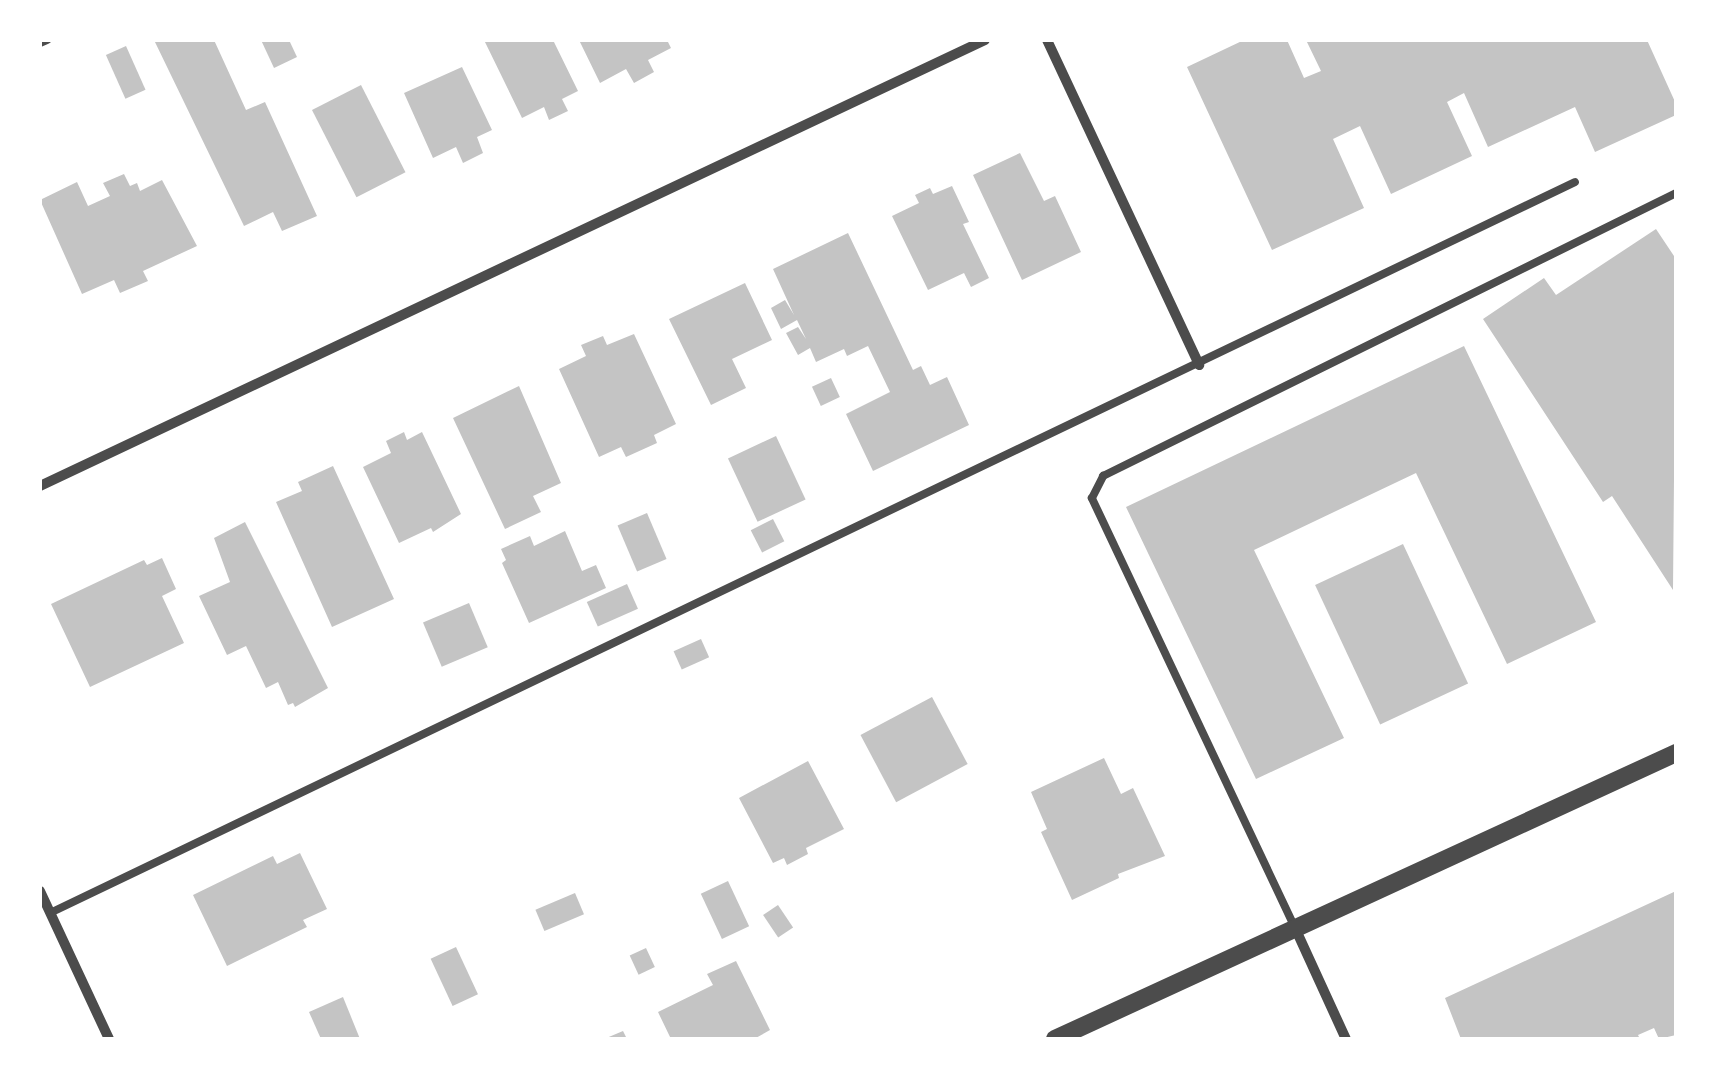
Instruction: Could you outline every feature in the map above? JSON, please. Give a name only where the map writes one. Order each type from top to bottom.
[{"type":"street","points":[[40,486],[986,40]]},
{"type":"street","points":[[1047,40],[1199,365]]},
{"type":"street","points":[[1055,1039],[1676,753]]},
{"type":"street","points":[[40,891],[109,1039]]},
{"type":"street","points":[[1296,930],[1346,1039]]},
{"type":"lane","points":[[40,44],[47,40]]},
{"type":"lane","points":[[50,913],[1575,182]]},
{"type":"lane","points":[[1296,930],[1092,498],[1103,476],[1676,193]]},
{"type":"building","points":[[154,40],[214,40],[246,110],[265,102],[317,216],[282,231],[273,212],[244,226]]},
{"type":"building","points":[[261,40],[289,40],[297,57],[274,68]]},
{"type":"building","points":[[484,40],[553,40],[578,91],[562,99],[568,111],[549,120],[544,107],[522,118]]},
{"type":"building","points":[[579,40],[667,40],[671,48],[648,60],[654,72],[634,83],[626,69],[600,83]]},
{"type":"building","points":[[1244,40],[1287,40],[1304,78],[1321,71],[1306,40],[1647,40],[1676,104],[1676,115],[1595,152],[1575,107],[1488,147],[1464,93],[1447,102],[1472,156],[1391,194],[1360,126],[1333,139],[1364,208],[1272,250],[1187,67]]},
{"type":"building","points":[[126,46],[146,90],[125,99],[106,55]]},
{"type":"building","points":[[462,67],[492,130],[477,137],[483,153],[463,163],[456,147],[433,158],[404,93]]},
{"type":"building","points":[[361,85],[405,172],[356,197],[312,110]]},
{"type":"building","points":[[1020,153],[1044,201],[1055,196],[1081,252],[1022,280],[973,175]]},
{"type":"building","points":[[124,174],[130,186],[137,183],[140,191],[162,180],[197,246],[143,271],[148,281],[120,293],[114,280],[82,294],[40,200],[77,182],[88,206],[110,196],[103,183]]},
{"type":"building","points":[[952,186],[969,222],[963,224],[989,278],[971,287],[964,273],[928,290],[892,216],[919,203],[915,195],[930,188],[933,194]]},
{"type":"building","points":[[1656,229],[1676,259],[1673,590],[1612,496],[1603,502],[1483,319],[1544,278],[1556,295]]},
{"type":"building","points":[[848,233],[913,370],[921,366],[930,385],[947,377],[969,425],[873,471],[846,414],[890,392],[868,346],[847,356],[844,349],[816,362],[810,348],[798,355],[786,333],[798,327],[806,339],[797,320],[781,329],[771,308],[785,300],[794,315],[773,269]]},
{"type":"building","points":[[745,283],[772,340],[732,359],[746,388],[711,405],[669,319]]},
{"type":"building","points":[[634,334],[676,424],[654,435],[657,443],[626,457],[621,447],[599,457],[559,369],[586,356],[581,345],[603,336],[607,345]]},
{"type":"building","points":[[1464,346],[1596,622],[1507,664],[1416,473],[1254,550],[1344,738],[1256,779],[1126,507]]},
{"type":"building","points":[[831,378],[840,397],[821,406],[812,387]]},
{"type":"building","points":[[519,386],[561,483],[533,496],[541,512],[505,529],[453,418]]},
{"type":"building","points":[[404,432],[407,440],[422,432],[461,514],[433,532],[431,528],[399,543],[363,467],[391,453],[386,441]]},
{"type":"building","points":[[776,436],[806,499],[758,522],[728,458]]},
{"type":"building","points":[[333,466],[394,599],[332,627],[276,502],[302,491],[298,482]]},
{"type":"building","points":[[647,513],[667,559],[637,572],[618,526]]},
{"type":"building","points":[[773,519],[784,541],[762,553],[751,530]]},
{"type":"building","points":[[245,522],[328,688],[295,707],[293,703],[288,705],[278,682],[266,688],[246,646],[227,655],[199,596],[230,582],[214,538]]},
{"type":"building","points":[[565,531],[582,571],[596,565],[606,588],[529,623],[502,563],[506,560],[501,549],[530,536],[534,546]]},
{"type":"building","points":[[1403,544],[1468,684],[1380,725],[1315,585]]},
{"type":"building","points":[[162,558],[176,589],[162,596],[184,643],[90,687],[51,604],[144,560],[147,565]]},
{"type":"building","points":[[627,584],[638,609],[598,627],[587,602]]},
{"type":"building","points":[[469,603],[488,647],[442,667],[423,623]]},
{"type":"building","points":[[701,639],[709,657],[682,669],[674,651]]},
{"type":"building","points":[[932,697],[968,764],[896,802],[860,735]]},
{"type":"building","points":[[1104,758],[1121,794],[1133,788],[1165,856],[1118,874],[1119,878],[1072,900],[1041,832],[1047,829],[1031,792]]},
{"type":"building","points":[[808,761],[844,829],[806,848],[808,854],[787,865],[784,858],[773,863],[739,798]]},
{"type":"building","points":[[300,853],[327,909],[303,920],[307,927],[227,966],[193,895],[273,856],[277,864]]},
{"type":"building","points":[[728,881],[749,926],[722,939],[701,894]]},
{"type":"building","points":[[1676,891],[1676,1035],[1659,1039],[1654,1028],[1638,1035],[1640,1039],[1461,1039],[1445,998]]},
{"type":"building","points":[[575,893],[584,914],[544,931],[535,910]]},
{"type":"building","points":[[778,905],[793,927],[778,937],[763,915]]},
{"type":"building","points":[[456,947],[478,994],[453,1006],[431,959]]},
{"type":"building","points":[[646,948],[655,967],[639,975],[630,956]]},
{"type":"building","points":[[736,961],[770,1030],[754,1039],[671,1039],[658,1012],[713,985],[707,974]]},
{"type":"building","points":[[343,997],[360,1039],[321,1039],[309,1012]]},
{"type":"building","points":[[623,1031],[627,1039],[604,1039]]}]
